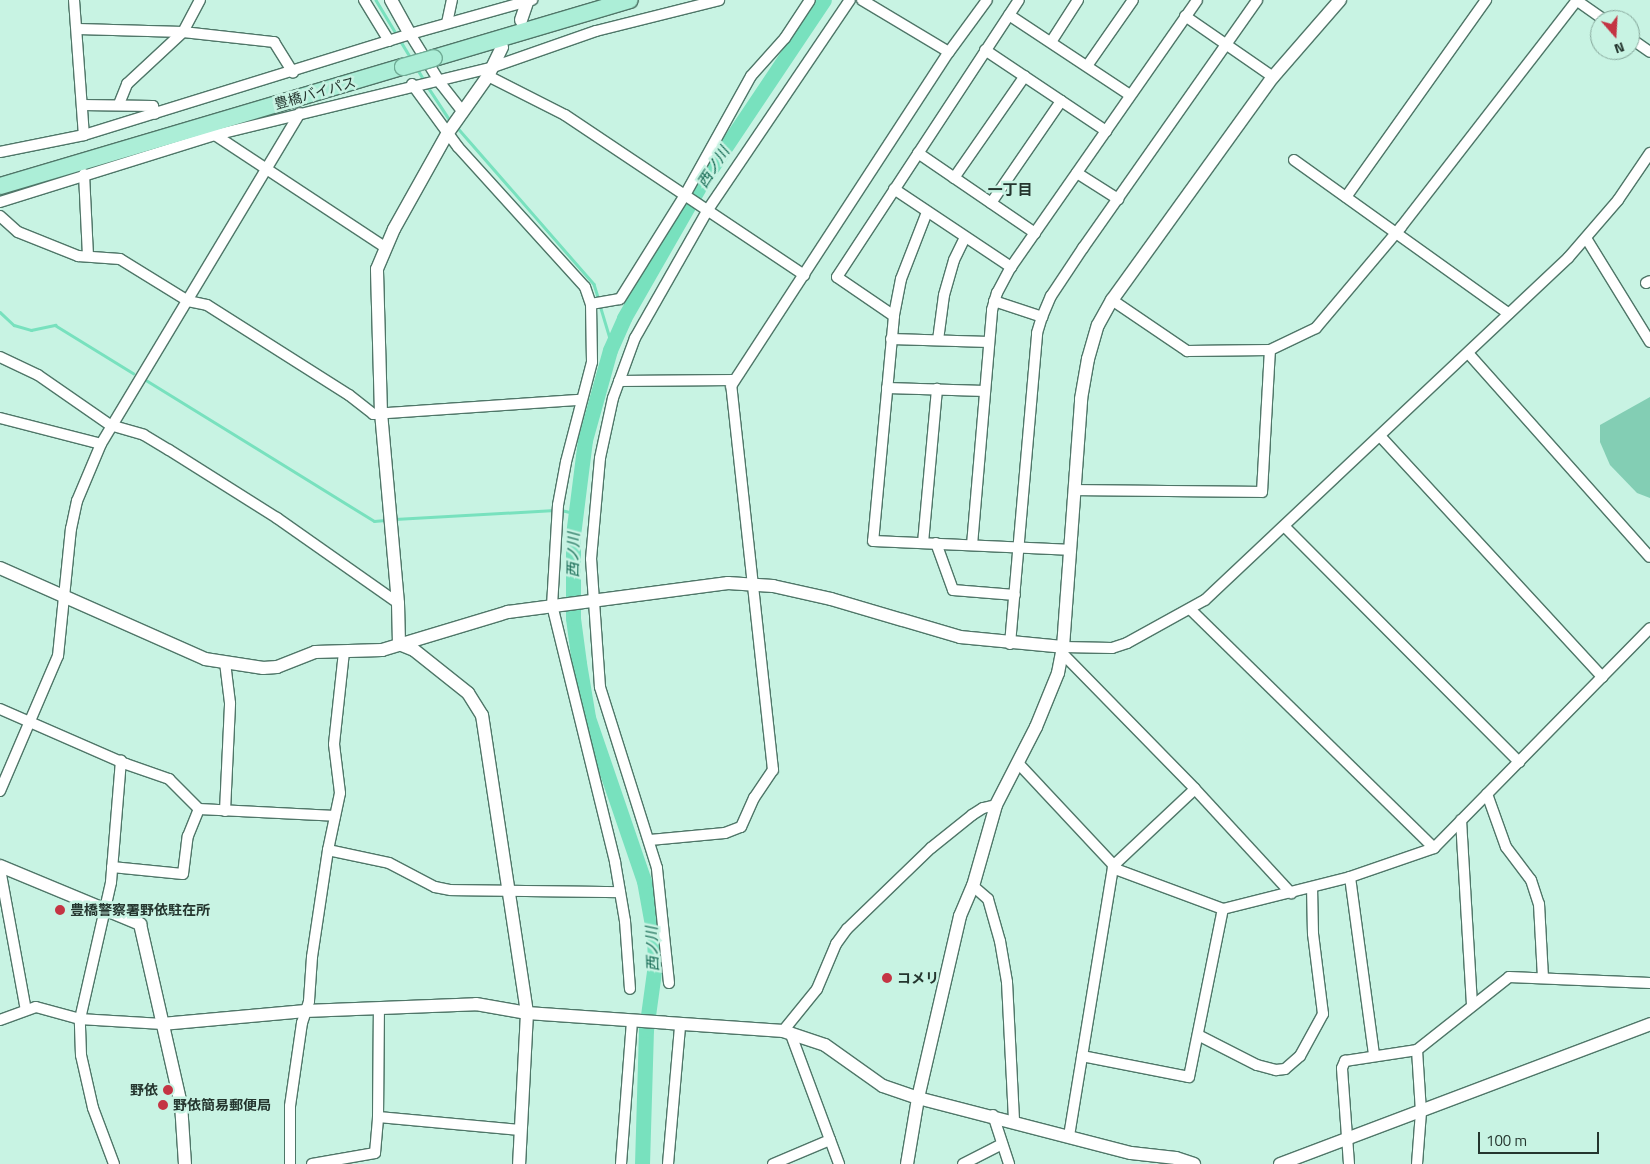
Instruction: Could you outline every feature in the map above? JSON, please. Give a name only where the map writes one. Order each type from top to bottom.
[{"type":"highway","name":"豊橋バイパス","points":[[4,184],[630,0]]},
{"type":"street","points":[[74,0],[78,30],[84,136]]},
{"type":"street","points":[[119,104],[127,84],[183,32],[200,0]]},
{"type":"street","points":[[364,0],[391,40]]},
{"type":"street","points":[[391,0],[408,34],[435,79],[460,114]]},
{"type":"street","points":[[447,24],[452,0]]},
{"type":"street","points":[[0,152],[84,136],[293,72],[408,34],[529,0]]},
{"type":"street","points":[[521,20],[529,0]]},
{"type":"street","points":[[0,202],[84,174],[215,135],[435,79],[491,71],[596,31],[719,0]]},
{"type":"street","points":[[592,304],[620,299],[686,196],[751,76],[785,38],[810,0]]},
{"type":"street","points":[[669,983],[661,888],[650,840],[608,721],[600,687],[591,559],[596,488],[619,382],[635,338],[707,210],[850,0]]},
{"type":"street","points":[[862,0],[949,52]]},
{"type":"street","points":[[650,840],[724,833],[741,827],[754,798],[773,770],[750,583],[731,392],[734,380],[949,52],[987,0]]},
{"type":"street","points":[[894,316],[836,277],[1019,0]]},
{"type":"street","points":[[1051,42],[1078,0]]},
{"type":"street","points":[[1087,66],[1133,0]]},
{"type":"street","points":[[972,545],[994,301],[1011,267],[1197,0]]},
{"type":"street","points":[[1010,644],[1020,547],[1037,333],[1042,317],[1051,296],[1258,0]]},
{"type":"street","points":[[907,1164],[918,1098],[960,916],[973,886],[996,805],[1053,689],[1062,650],[1074,490],[1088,359],[1098,325],[1112,300],[1273,77],[1340,0]]},
{"type":"street","points":[[1346,197],[1486,0]]},
{"type":"street","points":[[1112,300],[1187,351],[1270,350],[1316,328],[1395,233],[1577,0],[1591,10]]},
{"type":"street","points":[[1009,15],[1130,95]]},
{"type":"street","points":[[1185,16],[1273,77]]},
{"type":"street","points":[[78,30],[183,32],[274,42],[293,72]]},
{"type":"street","points":[[399,644],[398,603],[381,414],[377,277],[385,247],[448,131],[491,71],[502,47]]},
{"type":"street","points":[[985,50],[1106,131]]},
{"type":"street","points":[[491,71],[564,115],[804,275]]},
{"type":"street","points":[[954,178],[1025,76]]},
{"type":"street","points":[[415,84],[448,131],[585,286],[592,304],[592,362],[581,400],[558,510],[552,605],[620,892],[630,989]]},
{"type":"street","points":[[991,203],[1062,101]]},
{"type":"street","points":[[82,105],[119,104],[153,106],[156,114]]},
{"type":"street","points":[[0,791],[58,656],[65,595],[64,579],[77,501],[101,444],[110,425],[268,170],[300,113]]},
{"type":"street","points":[[215,135],[385,247]]},
{"type":"street","points":[[918,153],[1035,232]]},
{"type":"street","points":[[0,568],[65,595],[205,659],[225,664],[263,668],[277,667],[315,652],[363,653],[508,612],[728,583],[750,583],[871,609],[954,636],[1062,650],[1112,648],[1142,636],[1191,610],[1285,527],[1586,238],[1650,153]]},
{"type":"street","points":[[1294,160],[1509,314]]},
{"type":"street","points":[[1077,173],[1118,199]]},
{"type":"street","points":[[84,174],[88,256]]},
{"type":"street","points":[[894,189],[1011,267]]},
{"type":"street","points":[[928,212],[901,279],[894,316],[873,541],[1069,550]]},
{"type":"street","points":[[0,216],[18,232],[78,256],[120,259],[188,301],[206,305],[349,395],[373,414],[581,400]]},
{"type":"street","points":[[938,340],[944,295],[954,260],[965,237]]},
{"type":"street","points":[[1586,238],[1650,342]]},
{"type":"street","points":[[994,301],[1042,317]]},
{"type":"street","points":[[891,338],[989,342]]},
{"type":"street","points":[[1074,490],[1262,492],[1270,350]]},
{"type":"street","points":[[1468,353],[1650,557]]},
{"type":"street","points":[[0,358],[38,375],[110,425],[144,435],[169,450],[277,518],[398,603]]},
{"type":"street","points":[[619,382],[734,380]]},
{"type":"street","points":[[887,388],[985,391]]},
{"type":"street","points":[[923,543],[937,389]]},
{"type":"street","points":[[0,418],[101,444]]},
{"type":"street","points":[[1380,436],[1602,677]]},
{"type":"street","points":[[1285,527],[1519,762]]},
{"type":"street","points":[[936,543],[953,590],[1015,595]]},
{"type":"street","points":[[1191,610],[1434,848]]},
{"type":"street","points":[[1018,763],[1113,866],[1223,909],[1312,888],[1434,848],[1650,628]]},
{"type":"street","points":[[399,644],[414,650],[462,688],[482,715],[506,890],[527,1013],[520,1130],[520,1164]]},
{"type":"street","points":[[1062,650],[1291,893]]},
{"type":"street","points":[[290,1164],[290,1106],[306,1012],[328,850],[340,793],[334,744],[344,652]]},
{"type":"street","points":[[225,664],[230,703],[225,811]]},
{"type":"street","points":[[0,709],[169,779],[199,808],[335,816]]},
{"type":"street","points":[[114,1164],[93,1108],[81,1055],[80,1019],[106,909],[112,867],[121,760]]},
{"type":"street","points":[[1069,1136],[1113,866],[1195,789]]},
{"type":"street","points":[[1487,794],[1506,847],[1531,880],[1539,904],[1543,978]]},
{"type":"street","points":[[786,1031],[817,989],[836,944],[847,929],[931,848],[972,815],[983,808],[996,805]]},
{"type":"street","points":[[112,867],[183,874],[188,836],[199,808]]},
{"type":"street","points":[[1461,820],[1472,1006]]},
{"type":"street","points":[[328,850],[389,863],[435,887],[451,890],[620,892]]},
{"type":"street","points":[[0,868],[140,924],[181,1104],[185,1164]]},
{"type":"street","points":[[0,868],[26,1010]]},
{"type":"street","points":[[1350,877],[1374,1054]]},
{"type":"street","points":[[973,886],[988,899],[1000,941],[1007,982],[1014,1121]]},
{"type":"street","points":[[1198,1035],[1257,1065],[1276,1070],[1285,1069],[1300,1056],[1323,1014],[1313,934],[1312,888]]},
{"type":"street","points":[[1082,1056],[1189,1077],[1223,909]]},
{"type":"street","points":[[1349,1164],[1349,1139],[1342,1064],[1371,1058],[1374,1054],[1417,1050],[1510,978],[1650,983]]},
{"type":"street","points":[[0,1020],[36,1007],[80,1019],[162,1024],[306,1012],[476,1004],[527,1013],[680,1026],[786,1031],[826,1045],[883,1086],[918,1098],[1069,1136],[1133,1159],[1176,1158],[1194,1164]]},
{"type":"street","points":[[312,1164],[375,1153],[378,1117],[379,1008]]},
{"type":"street","points":[[621,1164],[632,1022]]},
{"type":"street","points":[[1280,1164],[1617,1039],[1650,1024]]},
{"type":"street","points":[[668,1164],[680,1026]]},
{"type":"street","points":[[786,1031],[839,1164]]},
{"type":"street","points":[[1417,1050],[1421,1112],[1418,1164]]},
{"type":"street","points":[[993,1116],[1010,1164]]},
{"type":"street","points":[[378,1117],[520,1130]]},
{"type":"street","points":[[773,1164],[830,1140]]},
{"type":"street","points":[[963,1164],[1002,1144]]},
{"type":"green space","points":[[1650,397],[1650,498],[1637,493],[1610,465],[1600,442],[1600,425]]},
{"type":"waterway","points":[[376,0],[397,35]]},
{"type":"waterway","name":"西ノ川","points":[[642,1164],[646,1030],[655,964],[654,936],[644,881],[588,717],[579,663],[573,618],[573,535],[585,440],[610,350],[624,318],[702,182],[824,0]]},
{"type":"waterway","points":[[400,40],[411,58]]},
{"type":"waterway","points":[[418,70],[424,80]]},
{"type":"waterway","points":[[428,87],[451,122]]},
{"type":"waterway","points":[[457,127],[594,284],[599,300]]},
{"type":"waterway","points":[[600,305],[612,345]]},
{"type":"waterway","points":[[0,312],[14,325],[31,330],[55,325],[133,373]]},
{"type":"waterway","points":[[146,380],[374,521],[385,520]]},
{"type":"waterway","points":[[395,519],[555,510]]},
{"type":"waterway","points":[[561,510],[574,513]]},
{"type":"place","name":"豊橋警察署野依駐在所","points":[[60,910]]},
{"type":"place","name":"コメリ","points":[[887,978]]},
{"type":"place","name":"野依","points":[[168,1090]]},
{"type":"place","name":"野依簡易郵便局","points":[[163,1105]]},
{"type":"district","name":"一丁目","points":[[1010,190]]}]
